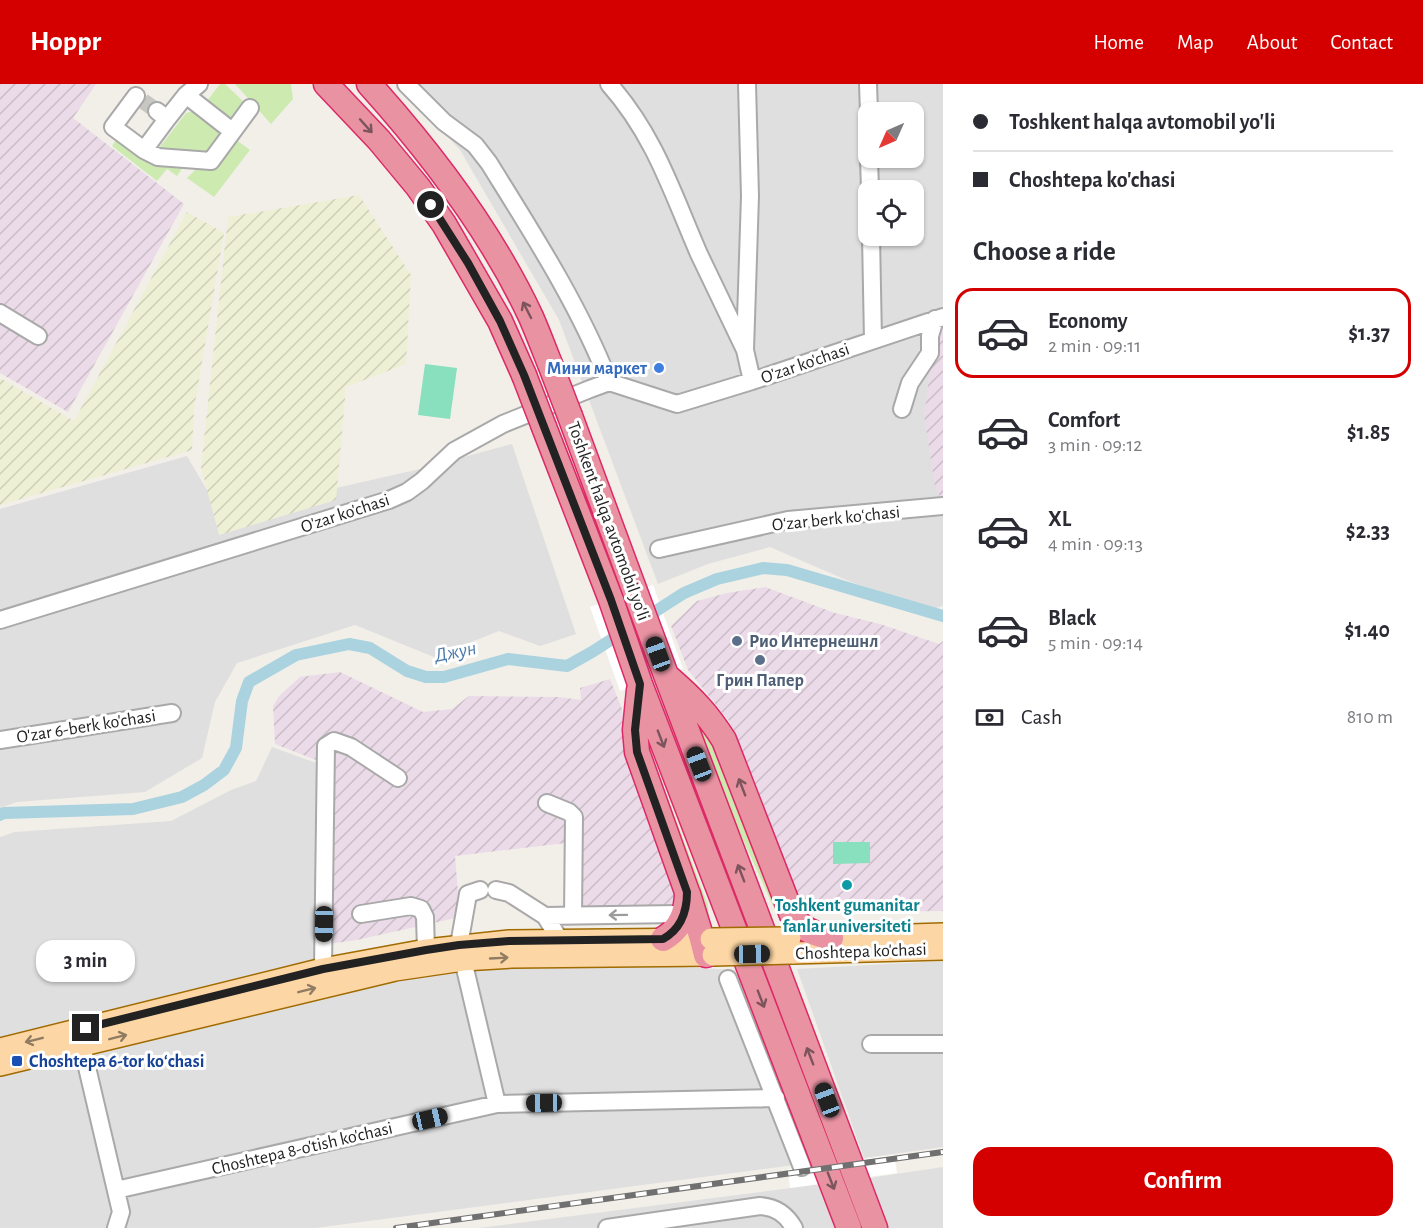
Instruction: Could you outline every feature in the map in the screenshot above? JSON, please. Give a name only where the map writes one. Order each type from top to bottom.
[{"type":"highway","name":"Toshkent halqa avtomobil yo'li","points":[[326,84],[351,109],[418,187],[444,224],[500,321],[524,375],[611,600],[640,684],[849,1228]]},
{"type":"highway","name":"Toshkent halqa avtomobil yo'li","points":[[369,84],[402,121],[455,188],[495,251],[531,317],[875,1228]]},
{"type":"highway","points":[[666,675],[698,704],[724,740],[788,909],[795,921],[811,932],[831,938]]},
{"type":"highway","points":[[640,684],[635,730],[637,752],[708,947]]},
{"type":"highway","points":[[663,939],[673,932],[680,922],[686,907],[687,892]]},
{"type":"main road","name":"Choshtepa ko'chasi","points":[[791,946],[831,938],[943,934]]},
{"type":"main road","name":"Choshtepa ko'chasi","points":[[0,1048],[395,970],[509,941],[663,939],[708,947]]},
{"type":"main road","name":"Choshtepa ko'chasi","points":[[0,1065],[82,1046],[323,969],[426,950],[542,956],[708,947],[943,949]]},
{"type":"street","points":[[144,150],[162,115],[199,84]]},
{"type":"street","points":[[406,84],[444,122],[475,145],[489,163],[563,285],[599,356],[609,382]]},
{"type":"street","points":[[745,350],[750,196],[747,84]]},
{"type":"street","points":[[868,84],[868,102]]},
{"type":"street","points":[[616,88],[638,120],[669,181],[700,255],[745,350],[752,381]]},
{"type":"street","points":[[141,93],[113,127],[144,150],[158,157],[211,161],[250,108]]},
{"type":"street","points":[[186,95],[232,131]]},
{"type":"street","points":[[871,246],[873,340]]},
{"type":"street","points":[[0,313],[38,336]]},
{"type":"street","points":[[902,409],[910,383],[930,353],[930,336],[939,318]]},
{"type":"street","name":"O'zar ko'chasi","points":[[0,620],[389,500],[407,492],[422,481],[453,451],[493,430],[609,382],[677,404],[939,318]]},
{"type":"street","name":"Oʻzar berk koʻchasi","points":[[659,549],[788,520],[943,506]]},
{"type":"street","name":"O'zar 6-berk ko'chasi","points":[[0,740],[172,713]]},
{"type":"street","points":[[323,969],[326,746],[334,741],[351,747],[398,778]]},
{"type":"street","points":[[547,803],[569,812],[574,817],[573,916]]},
{"type":"street","points":[[497,1104],[461,953],[468,894],[488,890],[509,893],[545,916],[560,940]]},
{"type":"street","points":[[361,914],[411,906],[421,909],[424,917],[426,950]]},
{"type":"street","points":[[545,916],[677,914]]},
{"type":"street","points":[[728,979],[802,1167]]},
{"type":"street","points":[[871,1044],[943,1044]]},
{"type":"street","points":[[82,1046],[116,1190],[120,1212],[116,1228]]},
{"type":"street","name":"Choshtepa 8-o'tish ko'chasi","points":[[116,1190],[497,1104],[776,1098]]},
{"type":"street","points":[[607,1228],[760,1206],[771,1207],[779,1211],[794,1228]]},
{"type":"shaded area","points":[[0,84],[96,84],[73,118],[184,204],[68,412],[0,373]]},
{"type":"shaded area","points":[[400,84],[943,84],[943,606],[932,609],[851,582],[770,547],[708,564],[658,584],[559,320],[460,150]]},
{"type":"shaded area","points":[[943,329],[943,496],[940,497],[935,486],[924,415],[936,331]]},
{"type":"shaded area","points":[[512,444],[576,634],[540,646],[499,631],[434,657],[355,625],[237,663],[215,702],[202,758],[145,792],[17,802],[0,808],[0,509],[187,456],[221,514],[420,469]]},
{"type":"shaded area","points":[[765,587],[835,613],[880,624],[939,644],[943,641],[943,911],[801,913],[729,721],[688,670],[671,626],[697,601]]},
{"type":"shaded area","points":[[340,672],[423,712],[452,709],[469,696],[559,697],[581,700],[580,688],[610,679],[622,709],[630,770],[676,893],[671,912],[577,913],[575,842],[455,856],[460,917],[357,940],[321,945],[321,762],[275,744],[273,706],[279,696],[300,677]]},
{"type":"shaded area","points":[[272,747],[319,764],[316,963],[0,1044],[0,837],[15,832],[171,821],[231,790],[256,781]]},
{"type":"shaded area","points":[[525,958],[735,970],[810,1163],[315,1228],[0,1228],[0,1071],[407,969]]},
{"type":"shaded area","points":[[943,961],[943,1147],[864,1158],[797,969]]},
{"type":"shaded area","points":[[943,1167],[943,1228],[479,1228],[869,1178]]},
{"type":"green space","points":[[220,84],[225,84],[243,101],[230,118],[206,102]]},
{"type":"green space","points":[[235,84],[291,84],[293,99],[271,124]]},
{"type":"green space","points":[[199,110],[223,134],[207,156],[160,152],[159,148],[186,113]]},
{"type":"green space","points":[[118,137],[183,164],[183,167],[177,176],[167,169],[157,181],[112,146]]},
{"type":"green space","points":[[235,139],[250,150],[214,197],[187,178],[199,166]]},
{"type":"green space","points":[[359,195],[411,275],[406,364],[346,387],[336,500],[219,535],[201,467],[228,217]]},
{"type":"green space","points":[[187,212],[224,233],[194,409],[192,450],[0,505],[0,378],[74,421]]},
{"type":"green space","points":[[425,364],[457,368],[450,419],[418,415]]},
{"type":"green space","points":[[692,711],[715,747],[773,894],[776,913],[719,786]]},
{"type":"green space","points":[[642,729],[708,905],[709,922],[645,750]]},
{"type":"green space","points":[[833,842],[870,842],[870,863],[833,864]]},
{"type":"pier","points":[[653,585],[683,669],[620,691],[590,607]]},
{"type":"pier","points":[[894,1155],[897,1173],[790,1188],[788,1169]]},
{"type":"waterway","name":"Джун","points":[[0,815],[4,813],[133,809],[182,797],[204,785],[224,770],[236,748],[242,701],[249,682],[296,655],[349,644],[370,648],[407,671],[426,677],[444,677],[508,659],[567,666],[684,593],[717,579],[763,568],[787,570],[943,616]]},
{"type":"tunnel","points":[[143,101],[157,111]]},
{"type":"railway","points":[[396,1228],[943,1152]]},
{"type":"place","name":"Мини маркет","points":[[659,368]]},
{"type":"place","name":"Рио Интернешнл","points":[[737,641]]},
{"type":"place","name":"Грин Папер","points":[[760,660]]},
{"type":"place","name":"Toshkent gumanitar fanlar universiteti","points":[[847,885]]},
{"type":"place","name":"Choshtepa 6-tor koʻchasi","points":[[17,1061]]},
{"type":"route","points":[[86,1028],[323,969],[393,955],[459,945],[509,941],[663,939],[677,928],[684,915],[687,892],[637,752],[635,730],[640,684],[611,600],[524,375],[500,321],[468,263],[431,205]]}]
